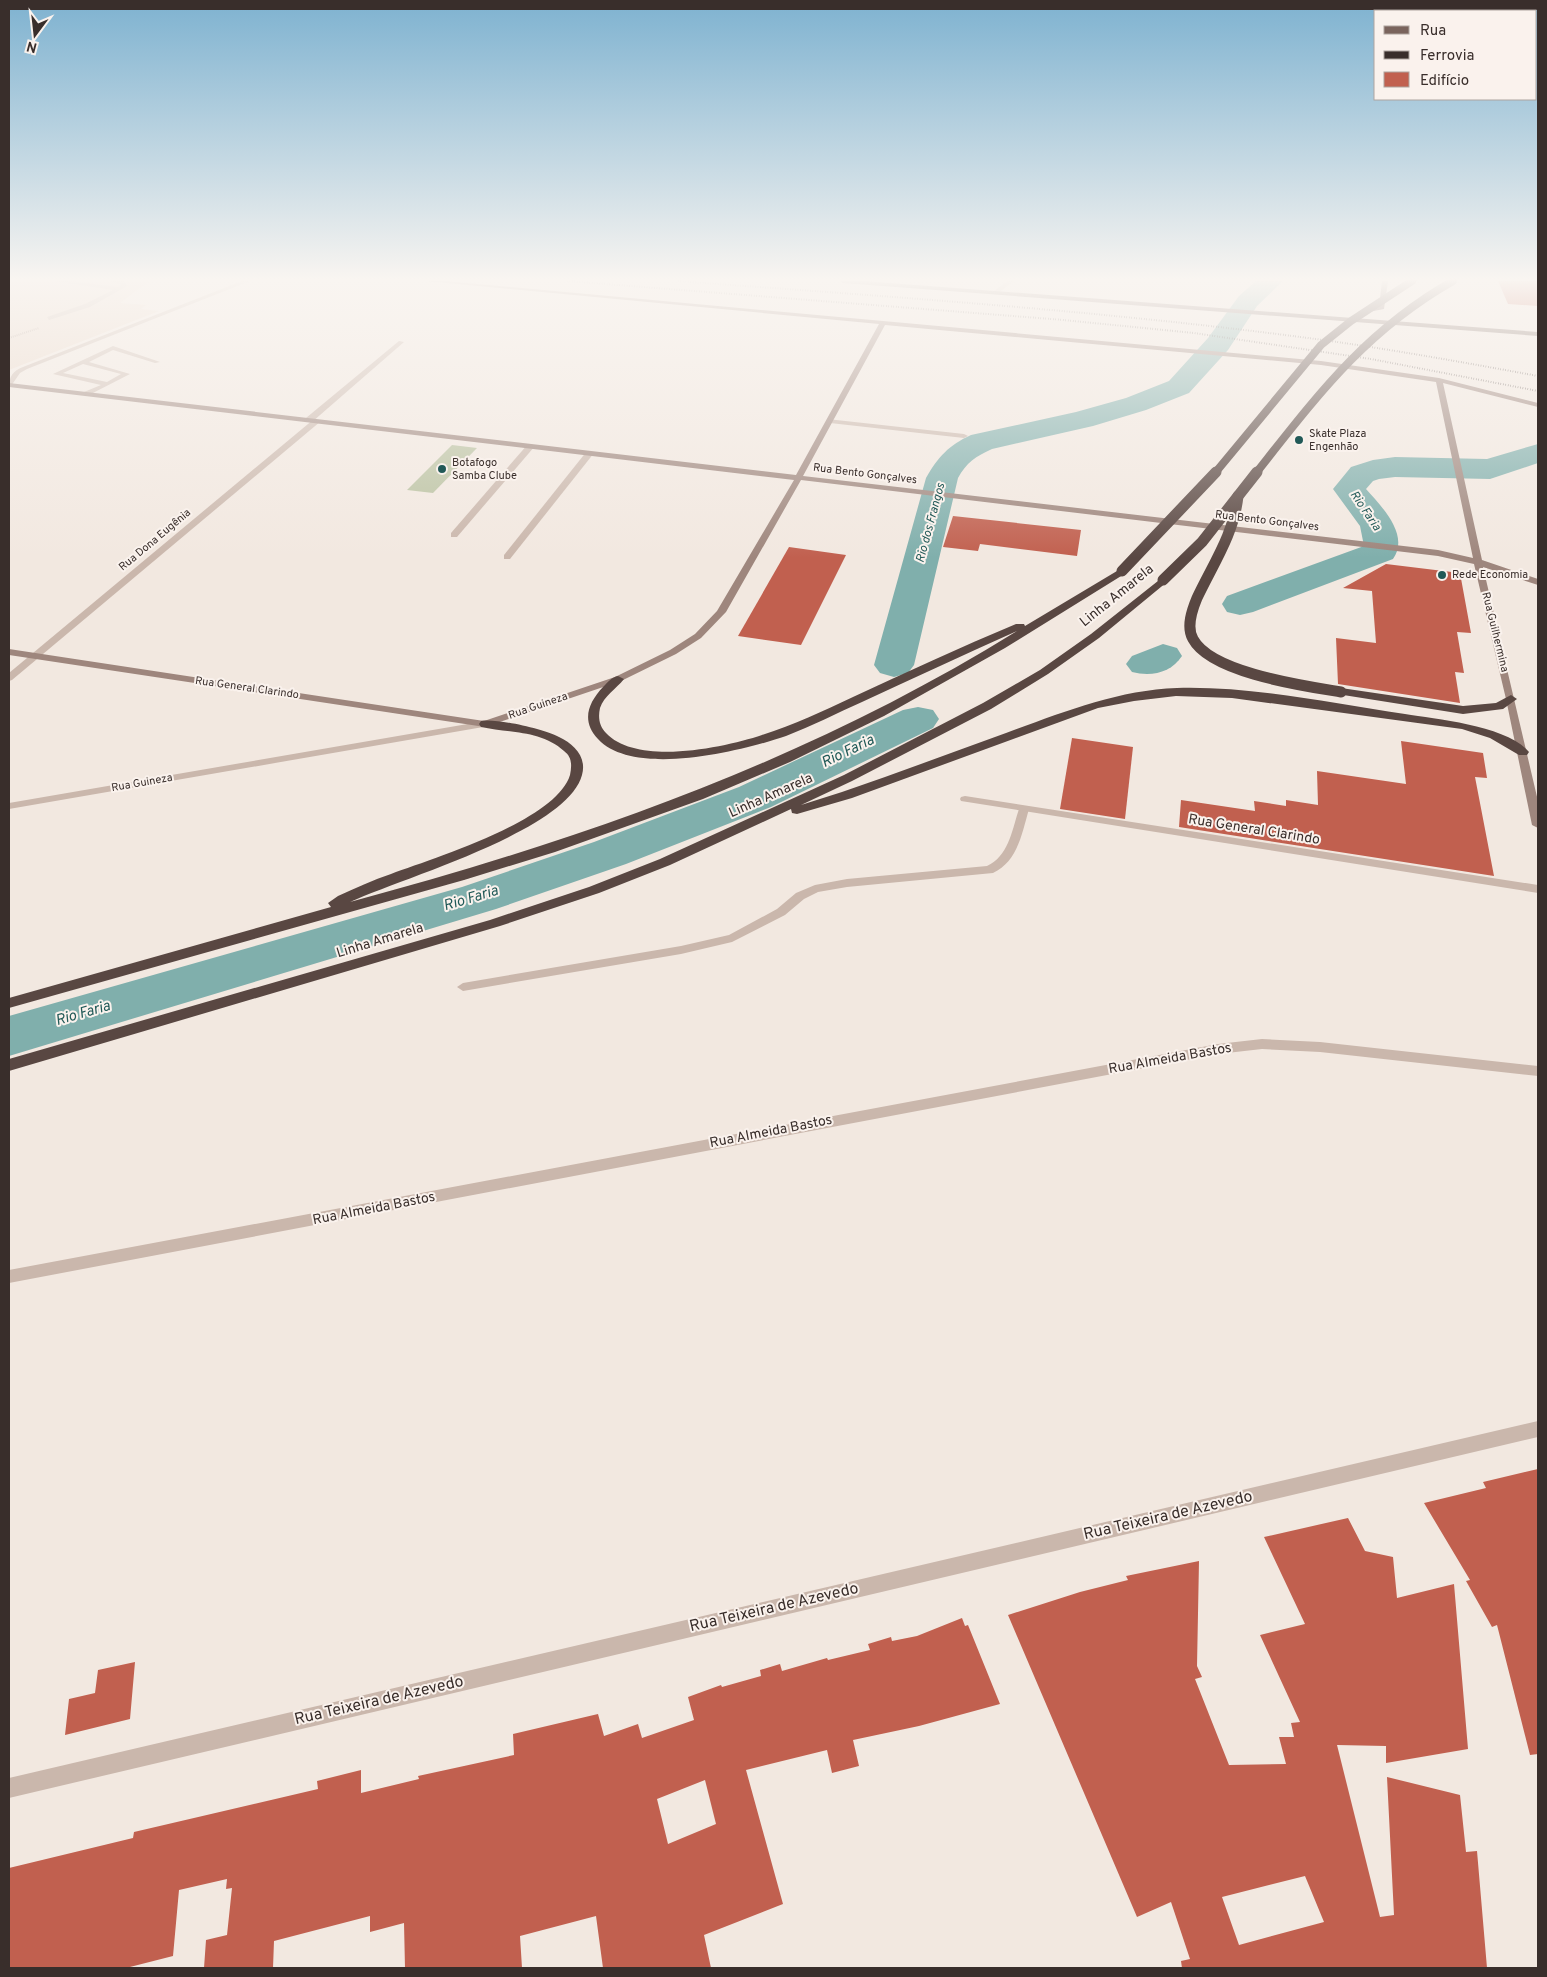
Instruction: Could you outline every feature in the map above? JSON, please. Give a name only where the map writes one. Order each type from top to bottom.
[{"type":"highway","name":"Linha Amarela","points":[[9,1003],[304,919],[459,878],[523,858],[698,796],[786,759],[880,713],[1001,646],[1122,571],[1204,486],[1296,373]]},
{"type":"highway","name":"Linha Amarela","points":[[9,1065],[495,923],[594,890],[665,862],[848,778],[987,706],[1044,672],[1095,636],[1163,580],[1202,542],[1336,373]]},
{"type":"highway","points":[[1238,496],[1236,519],[1197,599],[1191,618],[1193,640],[1202,650],[1244,671],[1276,680],[1341,692],[1463,710],[1499,706],[1511,699]]},
{"type":"highway","points":[[618,679],[595,707],[592,720],[598,733],[610,744],[627,751],[646,754],[674,756],[710,752],[747,745],[783,733],[968,647],[1056,611]]},
{"type":"highway","points":[[762,818],[847,795],[1095,705],[1134,697],[1176,692],[1232,694],[1285,700],[1463,726],[1494,735],[1523,752]]},
{"type":"highway","points":[[304,919],[378,883],[493,839],[545,813],[563,799],[574,785],[578,771],[577,759],[570,750],[558,741],[537,733],[484,724]]},
{"type":"street","points":[[9,385],[16,373]]},
{"type":"street","points":[[58,373],[56,374],[108,384]]},
{"type":"street","points":[[87,394],[127,374],[124,373]]},
{"type":"street","points":[[313,421],[366,373]]},
{"type":"street","name":"Rua Guineza","points":[[9,806],[484,724],[618,679],[674,652],[708,628],[721,612],[799,477],[856,373]]},
{"type":"street","points":[[1394,373],[1439,380],[1538,405]]},
{"type":"street","name":"Rua Guilhermina","points":[[1439,380],[1538,826]]},
{"type":"street","name":"Rua Bento Gonçalves","points":[[9,385],[1408,549],[1458,556],[1538,582]]},
{"type":"street","name":"Rua Dona Eugênia","points":[[9,678],[313,421]]},
{"type":"street","points":[[830,421],[964,436]]},
{"type":"street","points":[[454,535],[531,446]]},
{"type":"street","points":[[507,557],[590,453]]},
{"type":"street","name":"Rua General Clarindo","points":[[9,652],[484,724]]},
{"type":"street","name":"Rua General Clarindo","points":[[965,799],[1538,889]]},
{"type":"street","points":[[463,987],[681,950],[732,938],[781,912],[800,896],[815,889],[999,867],[1008,856],[1024,809]]},
{"type":"street","name":"Rua Almeida Bastos","points":[[9,1277],[1218,1049],[1262,1044],[1320,1047],[1538,1071]]},
{"type":"street","name":"Rua Teixeira de Azevedo","points":[[9,1788],[1538,1429]]},
{"type":"green space","name":"Botafogo Samba Clube","points":[[452,445],[477,448],[433,493],[407,490]]},
{"type":"building","points":[[953,516],[1081,530],[1077,556],[980,544],[978,551],[943,547]]},
{"type":"building","points":[[789,547],[846,555],[801,645],[738,636]]},
{"type":"building","points":[[1386,564],[1460,573],[1471,633],[1457,632],[1464,673],[1455,672],[1460,703],[1338,684],[1336,638],[1376,643],[1372,591],[1343,588]]},
{"type":"building","points":[[1072,738],[1133,747],[1125,819],[1060,809]]},
{"type":"building","points":[[1401,741],[1483,753],[1487,778],[1475,777],[1494,876],[1179,827],[1181,800],[1255,811],[1254,801],[1286,806],[1286,800],[1318,805],[1317,771],[1406,784]]},
{"type":"building","points":[[1538,1469],[1538,1754],[1530,1755],[1497,1625],[1492,1627],[1466,1581],[1470,1580],[1424,1503],[1486,1488],[1483,1482]]},
{"type":"building","points":[[1348,1518],[1365,1551],[1393,1557],[1397,1598],[1454,1584],[1468,1749],[1386,1763],[1386,1746],[1337,1745],[1380,1917],[1394,1915],[1387,1777],[1460,1795],[1466,1852],[1477,1851],[1487,1968],[1182,1968],[1181,1961],[1190,1959],[1171,1902],[1137,1917],[1008,1615],[1080,1592],[1128,1580],[1126,1576],[1199,1561],[1197,1666],[1202,1677],[1195,1679],[1229,1765],[1286,1764],[1279,1737],[1294,1737],[1291,1723],[1300,1722],[1260,1635],[1305,1624],[1264,1537]],"holes":[[[1305,1876],[1324,1922],[1239,1945],[1222,1897]]]},
{"type":"building","points":[[962,1618],[965,1626],[968,1625],[1000,1704],[919,1726],[853,1740],[859,1766],[832,1773],[827,1750],[746,1770],[783,1904],[704,1935],[711,1968],[603,1968],[596,1916],[520,1936],[522,1968],[405,1968],[404,1923],[370,1932],[370,1916],[274,1941],[273,1968],[204,1968],[206,1940],[227,1935],[232,1888],[226,1889],[227,1879],[179,1890],[173,1956],[126,1968],[9,1968],[9,1868],[133,1838],[134,1832],[318,1789],[317,1781],[361,1770],[361,1793],[419,1779],[418,1776],[514,1755],[513,1734],[598,1714],[604,1736],[638,1724],[642,1738],[694,1720],[688,1697],[721,1685],[722,1687],[761,1676],[760,1670],[780,1664],[782,1671],[827,1658],[828,1660],[870,1650],[868,1644],[891,1637],[892,1641],[917,1636]],"holes":[[[705,1780],[716,1824],[668,1844],[657,1799]]]},
{"type":"building","points":[[135,1662],[130,1719],[65,1735],[69,1699],[95,1693],[98,1670]]},
{"type":"waterway","name":"Rio dos Frangos","points":[[894,665],[942,478],[951,462],[966,449],[982,442],[1082,420],[1136,404],[1179,387],[1191,373]]},
{"type":"waterway","name":"Rio Faria","points":[[1240,604],[1381,552],[1382,543],[1377,526],[1349,489],[1362,474],[1373,470],[1395,467],[1490,469],[1538,453]]},
{"type":"waterway","name":"Rio Faria","points":[[1146,664],[1163,656]]},
{"type":"waterway","name":"Rio Faria","points":[[9,1036],[479,898],[610,853],[755,797],[918,719]]},
{"type":"railway","points":[[1445,373],[1538,391]]},
{"type":"railway","points":[[1523,373],[1538,376]]},
{"type":"place","name":"Skate Plaza Engenhão","points":[[1299,440]]},
{"type":"place","name":"Botafogo Samba Clube","points":[[442,469]]},
{"type":"place","name":"Rede Economia","points":[[1442,575]]}]
